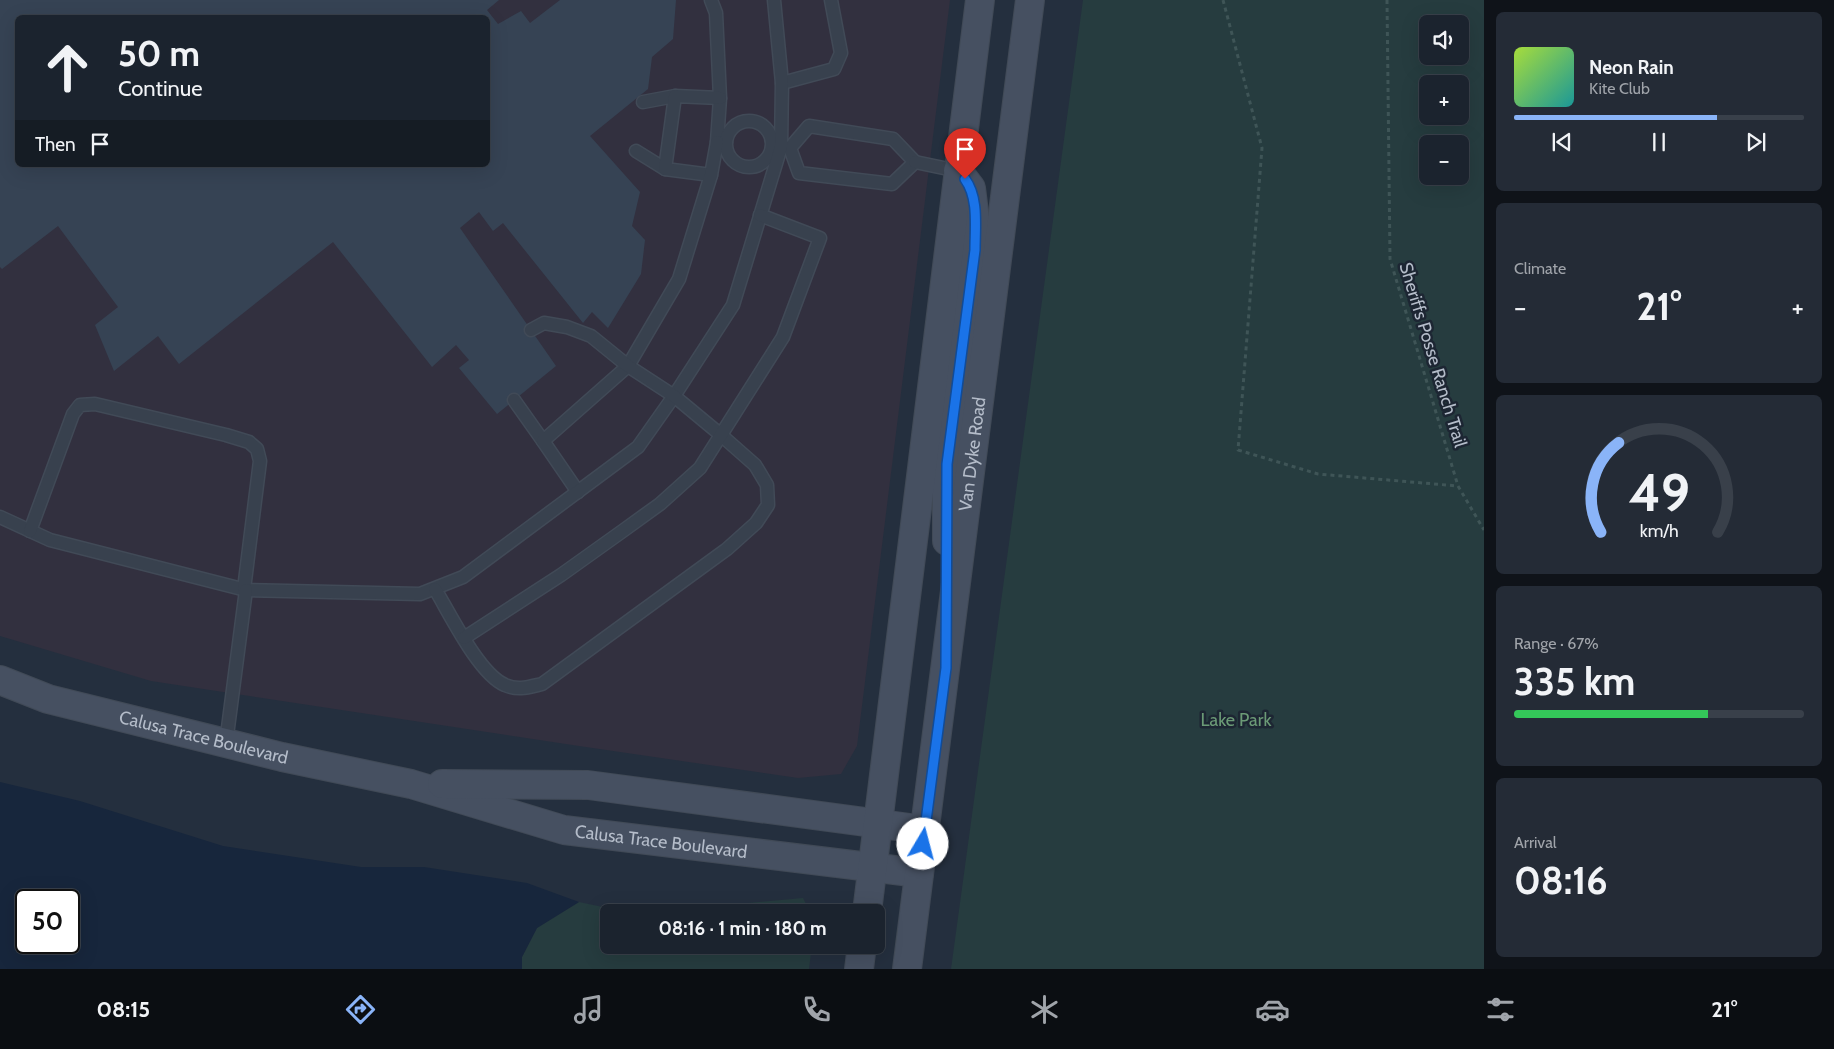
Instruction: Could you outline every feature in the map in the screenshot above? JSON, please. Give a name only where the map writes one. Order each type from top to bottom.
[{"type":"main road","points":[[868,904],[980,0]]},
{"type":"main road","name":"Van Dyke Road","points":[[907,969],[1030,0]]},
{"type":"main road","points":[[946,668],[947,464],[975,250],[976,220],[971,188],[958,171]]},
{"type":"main road","name":"Calusa Trace Boulevard","points":[[0,680],[48,699],[282,757],[411,784],[564,830],[919,873]]},
{"type":"main road","name":"Calusa Trace Boulevard","points":[[411,784],[588,785],[925,830]]},
{"type":"main road","points":[[859,969],[861,954]]},
{"type":"lane","points":[[543,441],[628,366],[679,279],[721,142],[716,13],[711,0]]},
{"type":"lane","points":[[0,517],[50,540],[245,589],[420,594],[463,577],[638,447],[674,396],[733,305],[781,147],[782,83],[774,0]]},
{"type":"lane","points":[[782,83],[834,69],[841,53],[831,0]]},
{"type":"lane","points":[[643,102],[675,96],[720,98]]},
{"type":"lane","points":[[665,169],[675,96]]},
{"type":"lane","points":[[721,142],[741,122],[757,122],[770,132],[799,173],[892,184],[915,162]]},
{"type":"lane","points":[[721,142],[736,164],[750,168],[764,162],[809,126],[893,139],[915,162],[958,171]]},
{"type":"lane","points":[[636,151],[665,169],[711,175]]},
{"type":"lane","points":[[464,638],[562,575],[660,504],[700,468],[782,337],[820,238],[760,215]]},
{"type":"lane","points":[[435,589],[464,638],[490,676],[505,686],[522,689],[542,684],[727,549],[756,523],[768,505],[767,486],[755,465],[674,396],[628,366],[591,336],[568,328],[544,323],[531,330]]},
{"type":"lane","points":[[514,400],[578,492]]},
{"type":"lane","points":[[30,531],[73,414],[80,405],[95,404],[226,435],[249,442],[257,450],[260,461],[226,743]]},
{"type":"path","points":[[1223,0],[1262,148],[1238,450],[1318,474],[1458,486]]},
{"type":"path","name":"Sheriffs Posse Ranch Trail","points":[[1387,0],[1390,259],[1458,486],[1484,530]]},
{"type":"shaded area","points":[[0,0],[950,0],[857,746],[841,774],[798,778],[151,681],[0,636]]},
{"type":"green space","name":"Lake Park","points":[[1083,0],[1484,0],[1484,969],[951,969]]},
{"type":"green space","points":[[803,898],[806,904],[738,904]]},
{"type":"green space","points":[[579,902],[600,906],[600,954],[811,954],[809,969],[522,969],[522,957],[537,928]]},
{"type":"water","points":[[0,782],[80,801],[223,846],[361,867],[424,867],[527,883],[579,902],[537,928],[522,957],[522,969],[0,969]]},
{"type":"building","points":[[0,0],[499,0],[487,10],[498,24],[521,11],[530,23],[560,0],[676,0],[673,39],[652,57],[648,89],[590,136],[640,192],[632,226],[645,240],[641,274],[608,328],[592,312],[583,323],[503,223],[493,231],[479,212],[460,228],[556,366],[497,414],[459,368],[469,360],[456,345],[432,367],[333,242],[179,364],[158,336],[114,371],[95,325],[118,307],[58,226],[2,269],[0,267]]},
{"type":"route","points":[[923,844],[946,668],[947,464],[975,250],[976,220],[971,188],[965,179]]}]
